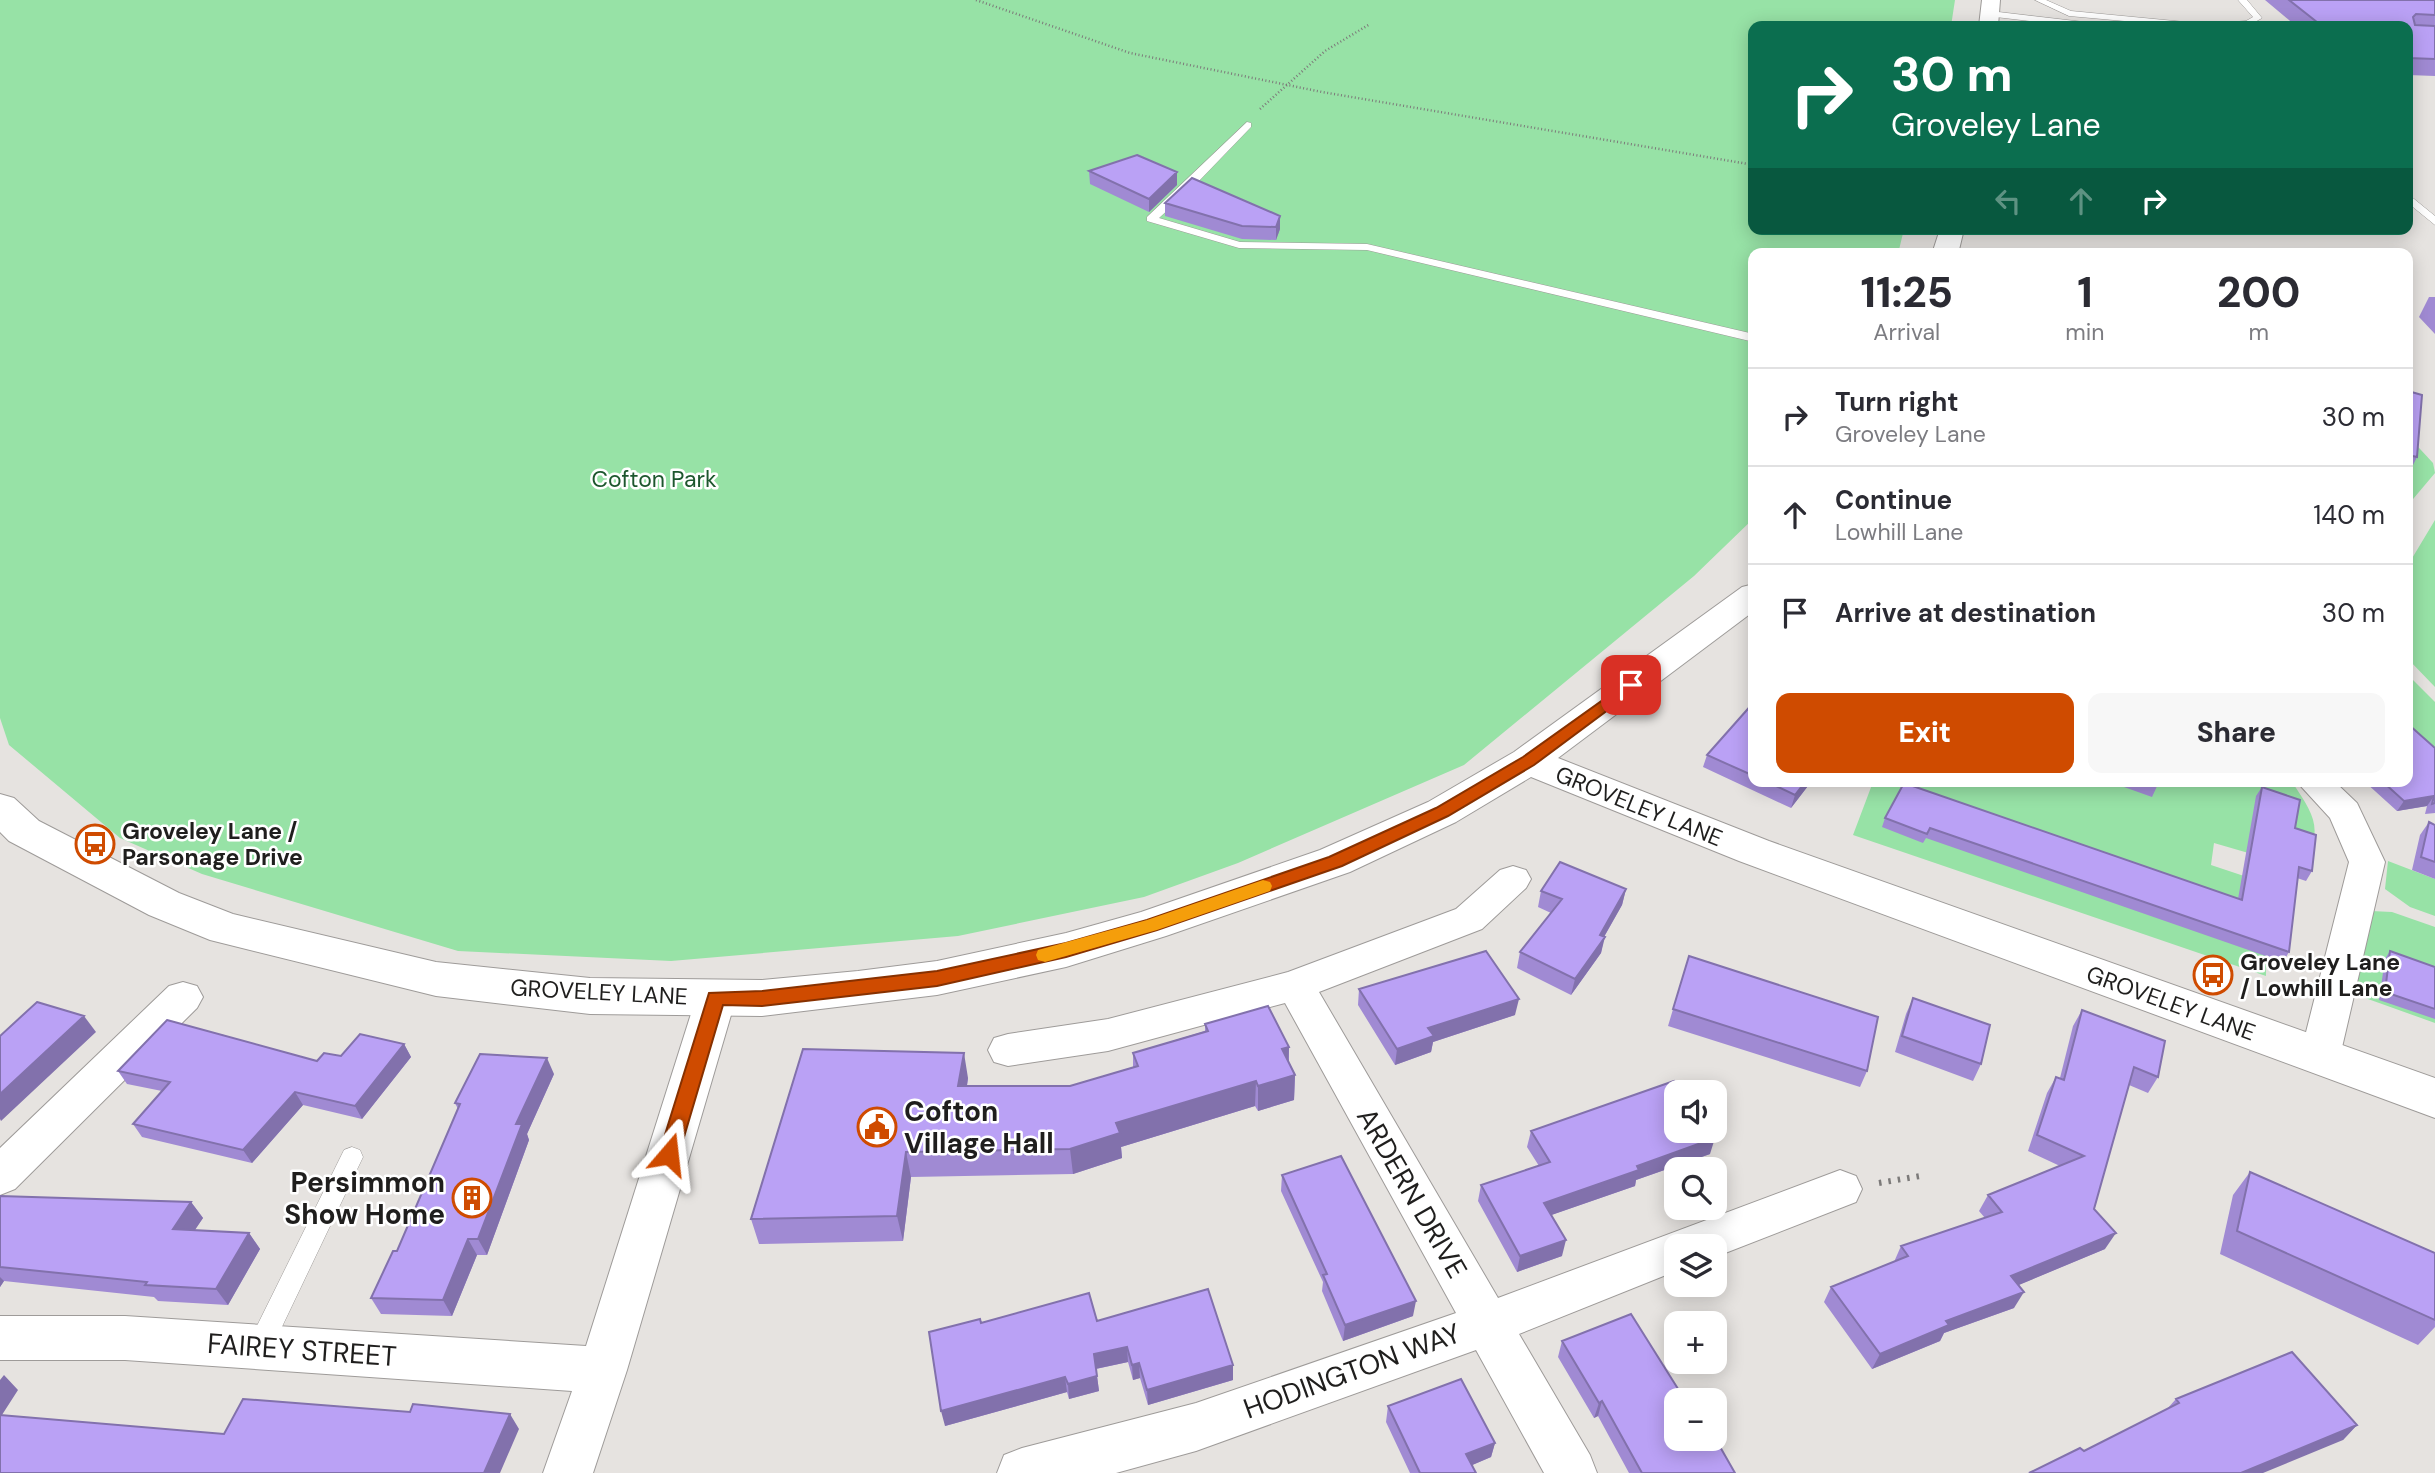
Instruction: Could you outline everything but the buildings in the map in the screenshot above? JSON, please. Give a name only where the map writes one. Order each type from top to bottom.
[{"type":"main road","points":[[1528,761],[1748,598]]},
{"type":"main road","name":"GROVELEY LANE","points":[[8,823],[164,904],[225,928],[422,976],[590,996],[762,998],[937,978],[1066,950],[1115,936],[1335,861],[1442,812],[1528,761],[1754,851],[2435,1098]]},
{"type":"street","points":[[2319,787],[2345,812],[2367,862],[2320,1056]]},
{"type":"street","points":[[1008,1050],[1108,1035],[1295,985],[1469,919],[1513,879]]},
{"type":"street","name":"ARDERN DRIVE","points":[[1295,985],[1572,1473]]},
{"type":"street","points":[[0,1176],[183,997]]},
{"type":"street","points":[[568,1473],[603,1370],[716,998]]},
{"type":"street","points":[[1722,1234],[1840,1189]]},
{"type":"street","name":"HODINGTON WAY","points":[[1022,1473],[1196,1427],[1487,1324],[1664,1256]]},
{"type":"street","name":"FAIREY STREET","points":[[0,1338],[125,1338],[603,1370]]},
{"type":"lane","points":[[2039,0],[2069,13],[2153,21]]},
{"type":"lane","points":[[2242,0],[2258,18],[2252,21]]},
{"type":"lane","points":[[1990,13],[2053,21]]},
{"type":"lane","points":[[1247,125],[1192,182],[1151,219],[1238,245],[1367,247],[1748,337]]},
{"type":"lane","points":[[2413,202],[2435,222]]},
{"type":"lane","points":[[260,1347],[352,1157]]},
{"type":"path","points":[[976,0],[1130,53],[1285,85],[1748,164]]},
{"type":"path","points":[[1247,125],[1285,85],[1347,35],[1370,24]]},
{"type":"green space","name":"Cofton Park","points":[[0,0],[1955,0],[1952,21],[1748,21],[1748,235],[1903,235],[1899,248],[1748,248],[1748,524],[1694,576],[1464,765],[1238,863],[1144,897],[958,936],[671,961],[458,951],[202,874],[120,838],[9,745],[0,718]]},
{"type":"green space","points":[[2413,441],[2433,463],[2435,473],[2413,499]]},
{"type":"green space","points":[[2435,520],[2435,687],[2413,664],[2413,557]]},
{"type":"green space","points":[[2413,680],[2435,702],[2435,762],[2413,764]]},
{"type":"green space","points":[[1871,787],[2295,787],[2311,814],[2315,833],[2313,844],[2300,868],[2214,843],[2211,865],[2265,883],[2266,976],[1853,835]]},
{"type":"green space","points":[[2388,861],[2435,879],[2435,916],[2410,907],[2385,889]]},
{"type":"green space","points":[[2371,911],[2392,912],[2435,927],[2435,1023],[2354,994]]},
{"type":"slow traffic","points":[[1045,955],[1151,925],[1263,886]]},
{"type":"place","name":"Groveley Lane / Parsonage Drive","points":[[95,844]]},
{"type":"place","name":"Groveley Lane / Lowhill Lane","points":[[2213,975]]},
{"type":"place","name":"Cofton Village Hall","points":[[877,1127]]},
{"type":"place","name":"Persimmon Show Home","points":[[472,1198]]},
{"type":"route","points":[[669,1154],[716,998],[762,998],[937,978],[1066,950],[1151,925],[1335,861],[1442,812],[1528,761],[1631,685]]}]
